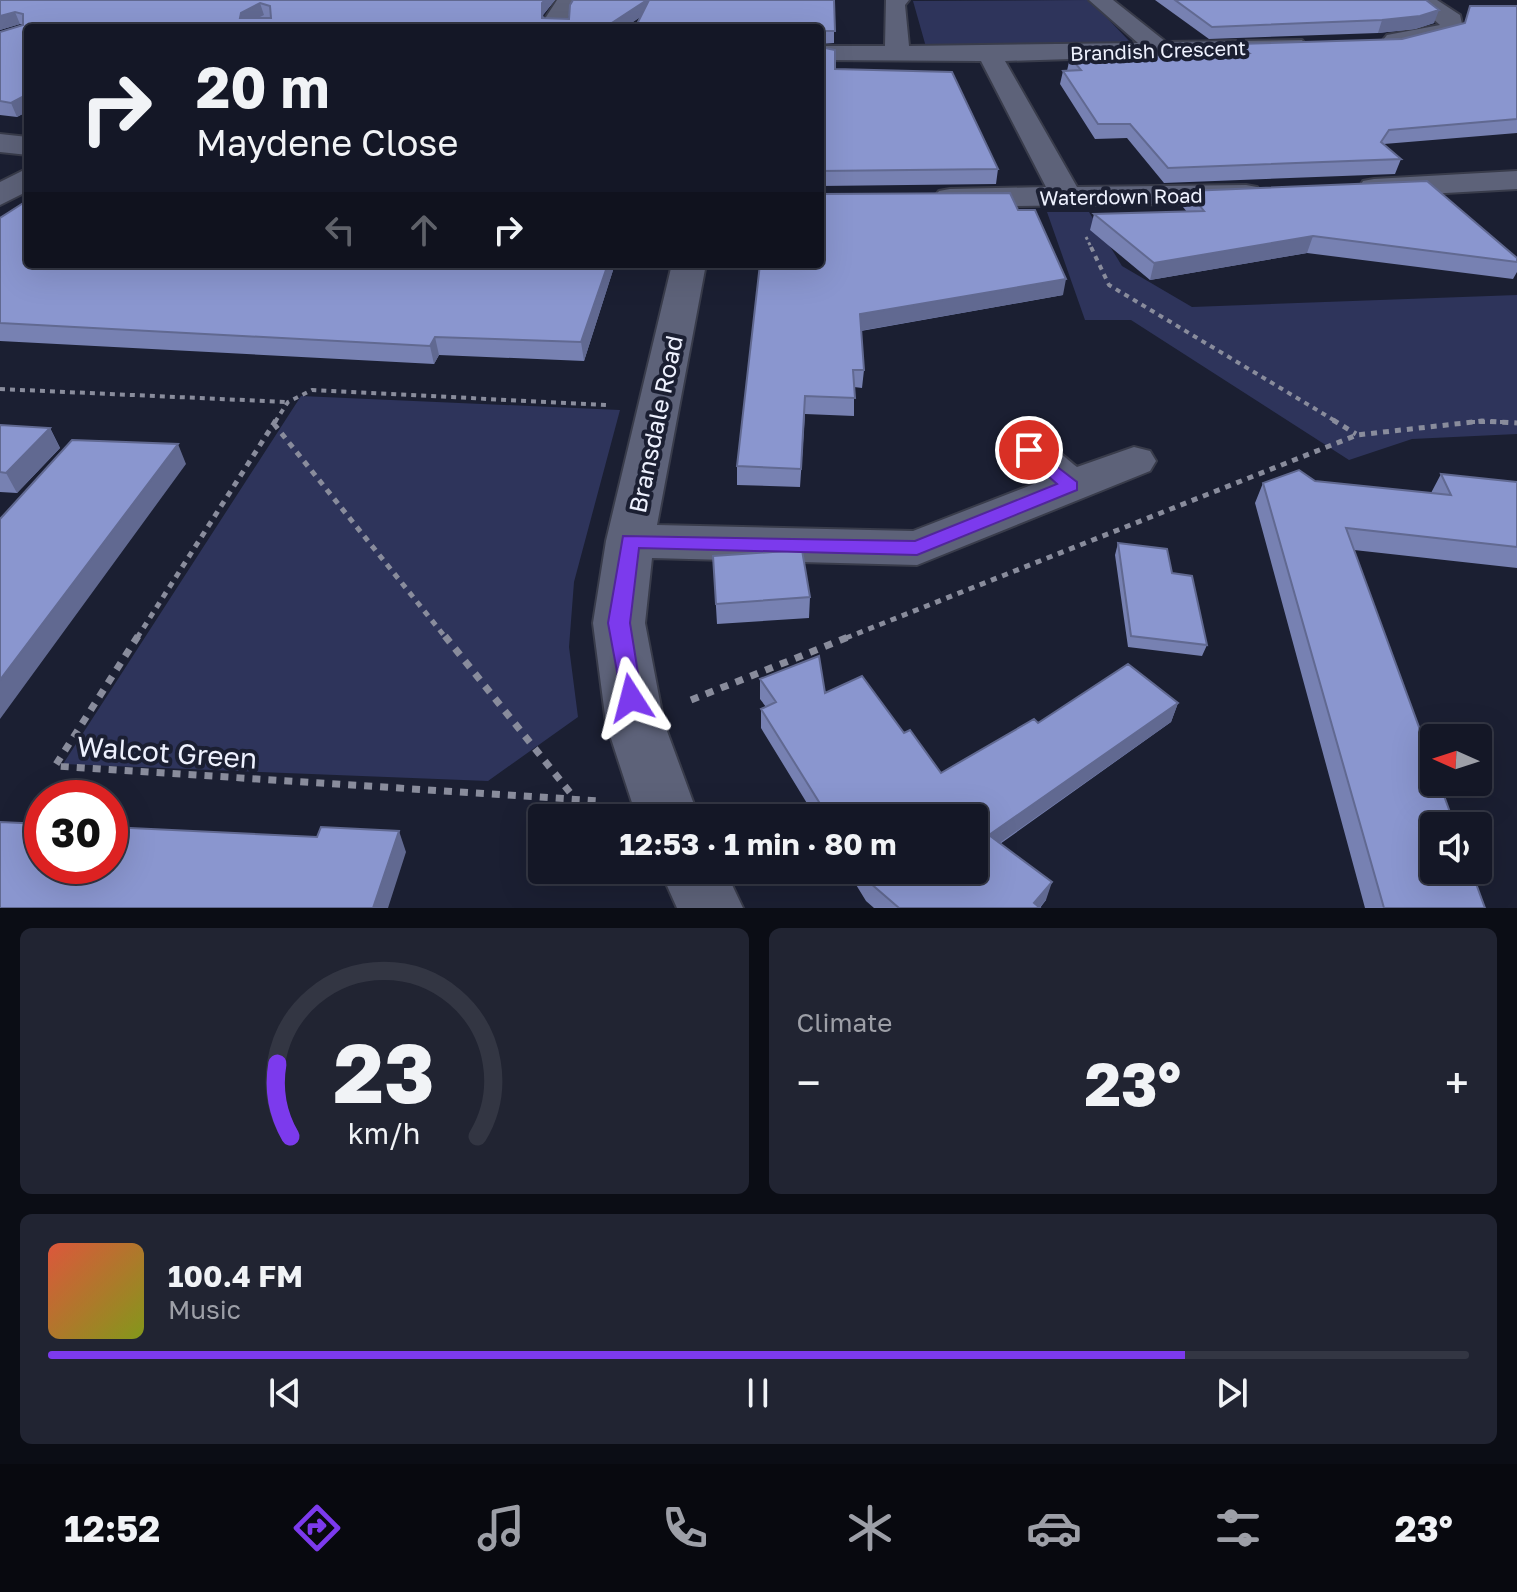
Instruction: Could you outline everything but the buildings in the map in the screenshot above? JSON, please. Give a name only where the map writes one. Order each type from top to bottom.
[{"type":"street","points":[[558,24],[557,17],[568,0]]},
{"type":"street","points":[[898,0],[894,4],[898,54]]},
{"type":"street","points":[[1100,0],[1162,51]]},
{"type":"street","points":[[1430,5],[1470,9]]},
{"type":"street","points":[[1372,41],[1420,38],[1451,28],[1452,20],[1430,5]]},
{"type":"street","name":"Brandish Crescent","points":[[824,53],[1162,51],[1324,43]]},
{"type":"street","points":[[989,54],[1067,197]]},
{"type":"street","points":[[0,143],[24,146]]},
{"type":"street","points":[[0,196],[24,180]]},
{"type":"street","points":[[1346,189],[1517,180]]},
{"type":"street","name":"Waterdown Road","points":[[916,198],[1269,193]]},
{"type":"street","name":"Bransdale Road","points":[[662,804],[635,723],[619,623],[630,541],[688,268]]},
{"type":"street","points":[[1029,450],[1071,486]]},
{"type":"street","points":[[630,541],[917,548],[1134,461]]},
{"type":"street","points":[[699,884],[710,908]]},
{"type":"path","points":[[1067,197],[1109,285],[1357,435]]},
{"type":"path","points":[[0,389],[288,402],[312,390],[659,408]]},
{"type":"path","name":"Walcot Green","points":[[288,402],[55,766],[606,804]]},
{"type":"path","points":[[635,723],[1357,435],[1482,421],[1517,423]]},
{"type":"path","points":[[274,424],[576,800]]},
{"type":"shaded area","points":[[1090,0],[1132,44],[926,47],[913,1]]},
{"type":"shaded area","points":[[1047,212],[1089,212],[1122,266],[1192,307],[1517,295],[1517,434],[1412,439],[1349,460],[1131,320],[1085,320]]},
{"type":"shaded area","points":[[301,396],[620,410],[574,582],[569,647],[578,717],[488,781],[63,764]]},
{"type":"route","points":[[631,698],[619,623],[630,541],[917,548],[1071,486],[1029,450]]}]
